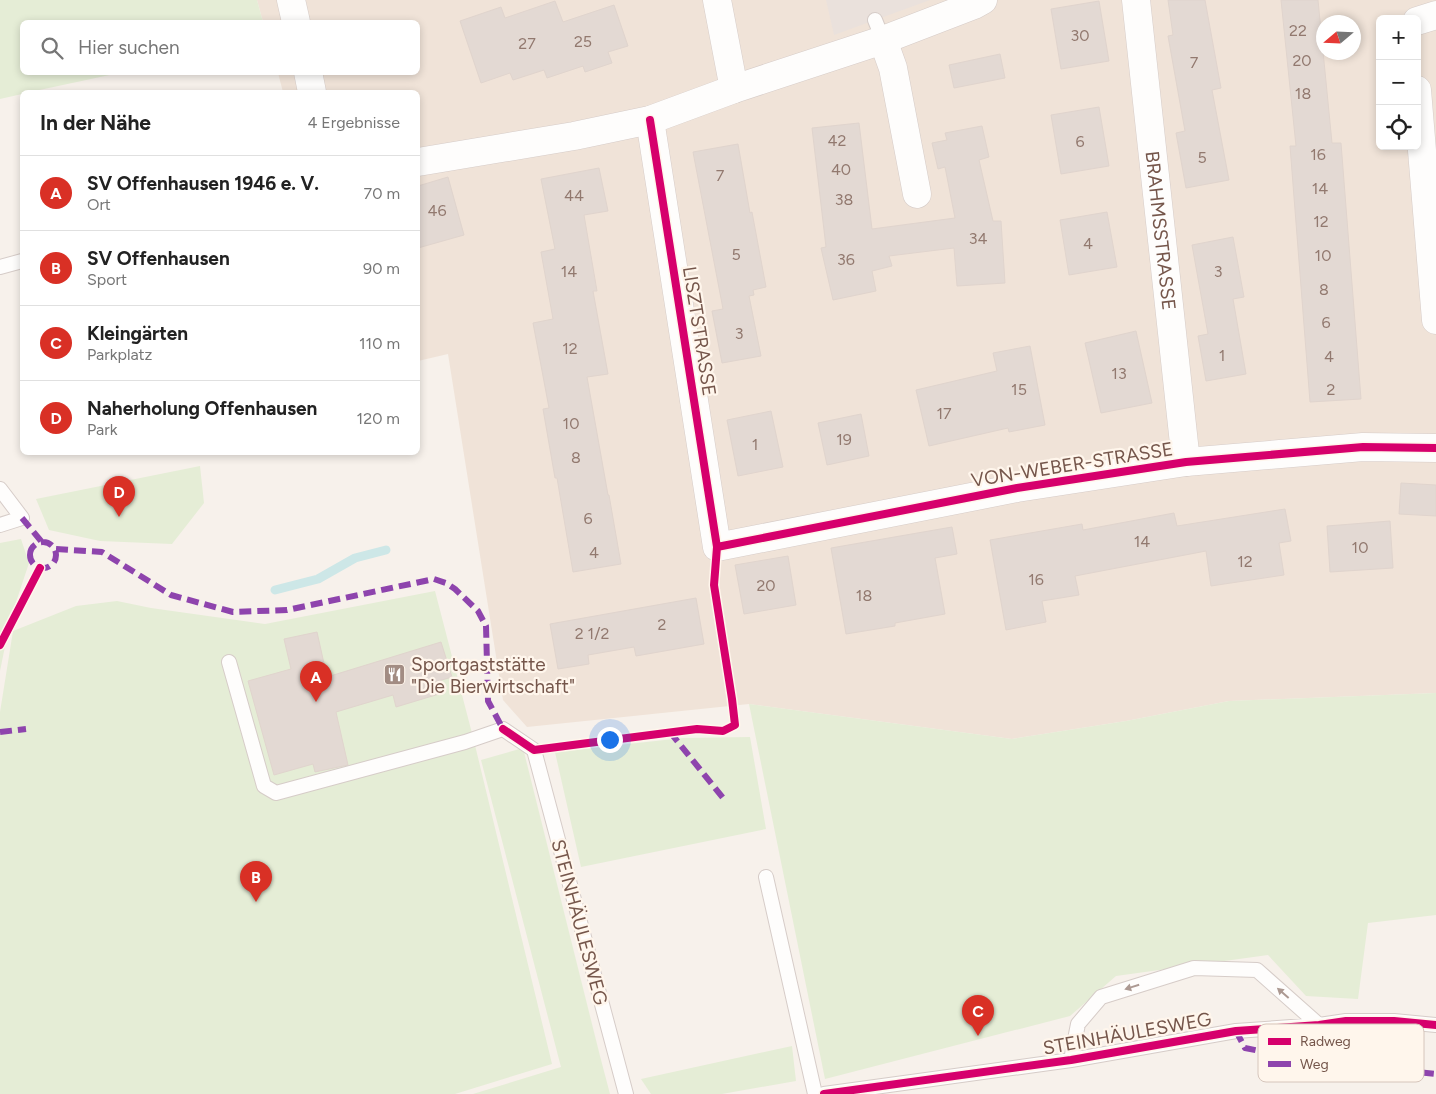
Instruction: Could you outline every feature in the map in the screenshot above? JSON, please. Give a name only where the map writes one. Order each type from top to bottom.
[{"type":"street","points":[[291,0],[296,20]]},
{"type":"street","points":[[717,0],[734,89]]},
{"type":"street","points":[[420,162],[574,136],[650,120],[734,89],[879,30],[974,5],[983,0]]},
{"type":"street","name":"BRAHMSSTRASSE","points":[[1136,0],[1186,462]]},
{"type":"street","points":[[1409,0],[1411,15]]},
{"type":"street","points":[[1421,20],[1436,15]]},
{"type":"street","points":[[879,30],[893,68],[917,194]]},
{"type":"street","points":[[309,75],[312,90]]},
{"type":"street","points":[[1418,105],[1436,320]]},
{"type":"street","name":"LISZTSTRASSE","points":[[650,120],[717,547]]},
{"type":"street","name":"VON-WEBER-STRASSE","points":[[717,547],[1017,488],[1186,462],[1363,447],[1436,448]]},
{"type":"lane","points":[[0,267],[20,262]]},
{"type":"lane","points":[[0,488],[22,518],[0,526]]},
{"type":"lane","name":"STEINHÄULESWEG","points":[[230,662],[264,786],[276,793],[466,742],[503,729],[534,750],[626,1094]]},
{"type":"lane","points":[[766,876],[815,1094]]},
{"type":"lane","points":[[1071,1060],[1078,1024],[1101,997],[1194,968],[1257,970],[1318,1024]]},
{"type":"lane","name":"STEINHÄULESWEG","points":[[1328,1024],[1394,1022],[1422,1024]]},
{"type":"lane","name":"STEINHÄULESWEG","points":[[824,1094],[1071,1060],[1236,1031],[1258,1029]]},
{"type":"shaded area","points":[[257,0],[1436,0],[1436,693],[1229,701],[1126,721],[1012,739],[749,704],[527,727],[503,700],[448,354],[420,361],[420,90],[282,90],[279,75],[420,75],[420,20],[262,20]]},
{"type":"shaded area","points":[[826,0],[930,0],[834,35]]},
{"type":"green space","points":[[0,0],[257,0],[262,20],[20,20],[20,75],[110,75],[39,90],[20,90],[20,94],[0,99]]},
{"type":"green space","points":[[200,466],[204,503],[172,544],[100,541],[49,530],[36,499]]},
{"type":"green space","points":[[21,539],[29,563],[11,617],[0,671],[0,543]]},
{"type":"green space","points":[[435,591],[474,741],[552,1064],[455,1094],[0,1094],[0,712],[13,631],[76,606],[117,601],[151,608],[265,624]]},
{"type":"green space","points":[[1436,693],[1436,915],[1368,923],[1358,999],[1306,996],[1268,955],[1116,976],[1070,1016],[825,1079],[749,704],[1012,739],[1126,721],[1229,701]]},
{"type":"green space","points":[[750,737],[766,829],[581,867],[555,752],[683,738]]},
{"type":"green space","points":[[523,748],[610,1094],[473,1094],[561,1067],[481,760]]},
{"type":"green space","points":[[792,1046],[796,1081],[722,1094],[651,1094],[641,1079]]},
{"type":"building","points":[[1168,0],[1205,0],[1221,88],[1212,90],[1229,180],[1186,188],[1176,133],[1185,131],[1168,36],[1173,35]]},
{"type":"building","points":[[1281,0],[1318,0],[1319,15],[1316,15],[1316,60],[1324,60],[1332,143],[1341,143],[1361,399],[1310,402],[1290,146],[1296,146]]},
{"type":"building","points":[[555,1],[563,22],[614,5],[628,46],[608,52],[612,63],[585,72],[583,66],[547,78],[544,70],[513,80],[510,73],[481,83],[460,21],[501,7],[505,18]]},
{"type":"building","points":[[1099,1],[1109,61],[1061,69],[1051,9]]},
{"type":"building","points":[[1000,54],[1005,78],[954,88],[949,65]]},
{"type":"building","points":[[1099,107],[1109,166],[1061,174],[1051,115]]},
{"type":"building","points":[[859,123],[872,229],[955,218],[945,167],[938,169],[932,143],[947,140],[945,133],[982,126],[989,157],[979,160],[993,221],[1001,221],[1005,283],[957,286],[954,248],[889,256],[892,266],[872,271],[876,291],[833,300],[821,248],[826,247],[812,128]]},
{"type":"building","points":[[738,144],[766,287],[753,290],[754,295],[749,296],[761,356],[722,363],[712,311],[723,309],[693,152]]},
{"type":"building","points":[[599,168],[608,211],[584,215],[597,291],[593,291],[608,374],[587,377],[621,564],[573,572],[543,409],[549,408],[533,323],[553,319],[541,252],[555,249],[541,179]]},
{"type":"building","points":[[448,177],[464,235],[420,247],[420,185]]},
{"type":"building","points":[[1107,212],[1117,267],[1069,275],[1060,220]]},
{"type":"building","points":[[1233,237],[1244,297],[1233,299],[1246,374],[1206,381],[1198,336],[1208,334],[1192,245]]},
{"type":"building","points":[[1136,331],[1152,403],[1101,413],[1085,343]]},
{"type":"building","points":[[1030,346],[1045,425],[1009,432],[1008,428],[929,446],[916,390],[997,371],[993,353]]},
{"type":"building","points":[[771,411],[783,467],[738,476],[727,420]]},
{"type":"building","points":[[861,414],[869,456],[827,465],[818,423]]},
{"type":"building","points":[[1401,483],[1436,485],[1436,516],[1399,514]]},
{"type":"building","points":[[1285,509],[1291,541],[1279,543],[1284,575],[1211,586],[1206,551],[1075,576],[1079,595],[1042,601],[1046,622],[1006,630],[990,540],[1082,524],[1083,530],[1174,513],[1177,526]]},
{"type":"building","points":[[1390,521],[1393,568],[1330,572],[1327,526]]},
{"type":"building","points":[[952,527],[957,554],[935,558],[945,614],[895,623],[895,626],[846,634],[831,548]]},
{"type":"building","points":[[788,556],[796,605],[744,614],[735,565]]},
{"type":"building","points":[[696,598],[704,644],[636,656],[634,647],[588,655],[589,664],[558,669],[550,624]]},
{"type":"building","points":[[317,632],[327,677],[441,642],[452,677],[435,682],[439,694],[396,707],[393,695],[336,712],[348,765],[315,772],[313,764],[274,775],[248,681],[291,669],[284,639]]},
{"type":"waterway","points":[[275,590],[318,579],[355,558],[386,550]]},
{"type":"marked path","points":[[22,518],[41,541]]},
{"type":"marked path","points":[[43,542],[52,546],[56,555],[52,564],[43,568],[34,564],[30,555],[34,546],[43,542]]},
{"type":"marked path","points":[[56,549],[102,552],[171,595],[233,612],[287,610],[434,579],[446,583],[478,611],[486,626],[488,701],[503,729]]},
{"type":"marked path","points":[[0,732],[26,729]]},
{"type":"marked path","points":[[670,732],[723,798]]},
{"type":"marked path","points":[[1236,1031],[1245,1048],[1258,1051]]},
{"type":"marked path","points":[[1424,1073],[1436,1074]]},
{"type":"cycle path","points":[[503,729],[534,750],[697,729],[723,731],[735,725],[714,585],[717,547],[650,120]]},
{"type":"cycle path","points":[[717,547],[1017,488],[1186,462],[1363,447],[1436,448]]},
{"type":"cycle path","points":[[0,645],[40,568]]},
{"type":"cycle path","points":[[1326,1024],[1346,1021],[1394,1021],[1436,1025]]},
{"type":"cycle path","points":[[824,1094],[1071,1060],[1236,1031],[1258,1029]]},
{"type":"place","name":"Naherholung Offenhausen","points":[[119,517]]},
{"type":"place","name":"Sportgaststätte \"Die Bierwirtschaft\"","points":[[395,675]]},
{"type":"place","name":"SV Offenhausen 1946 e. V.","points":[[316,702]]},
{"type":"place","name":"SV Offenhausen","points":[[256,902]]},
{"type":"place","name":"Kleingärten","points":[[978,1036]]}]
